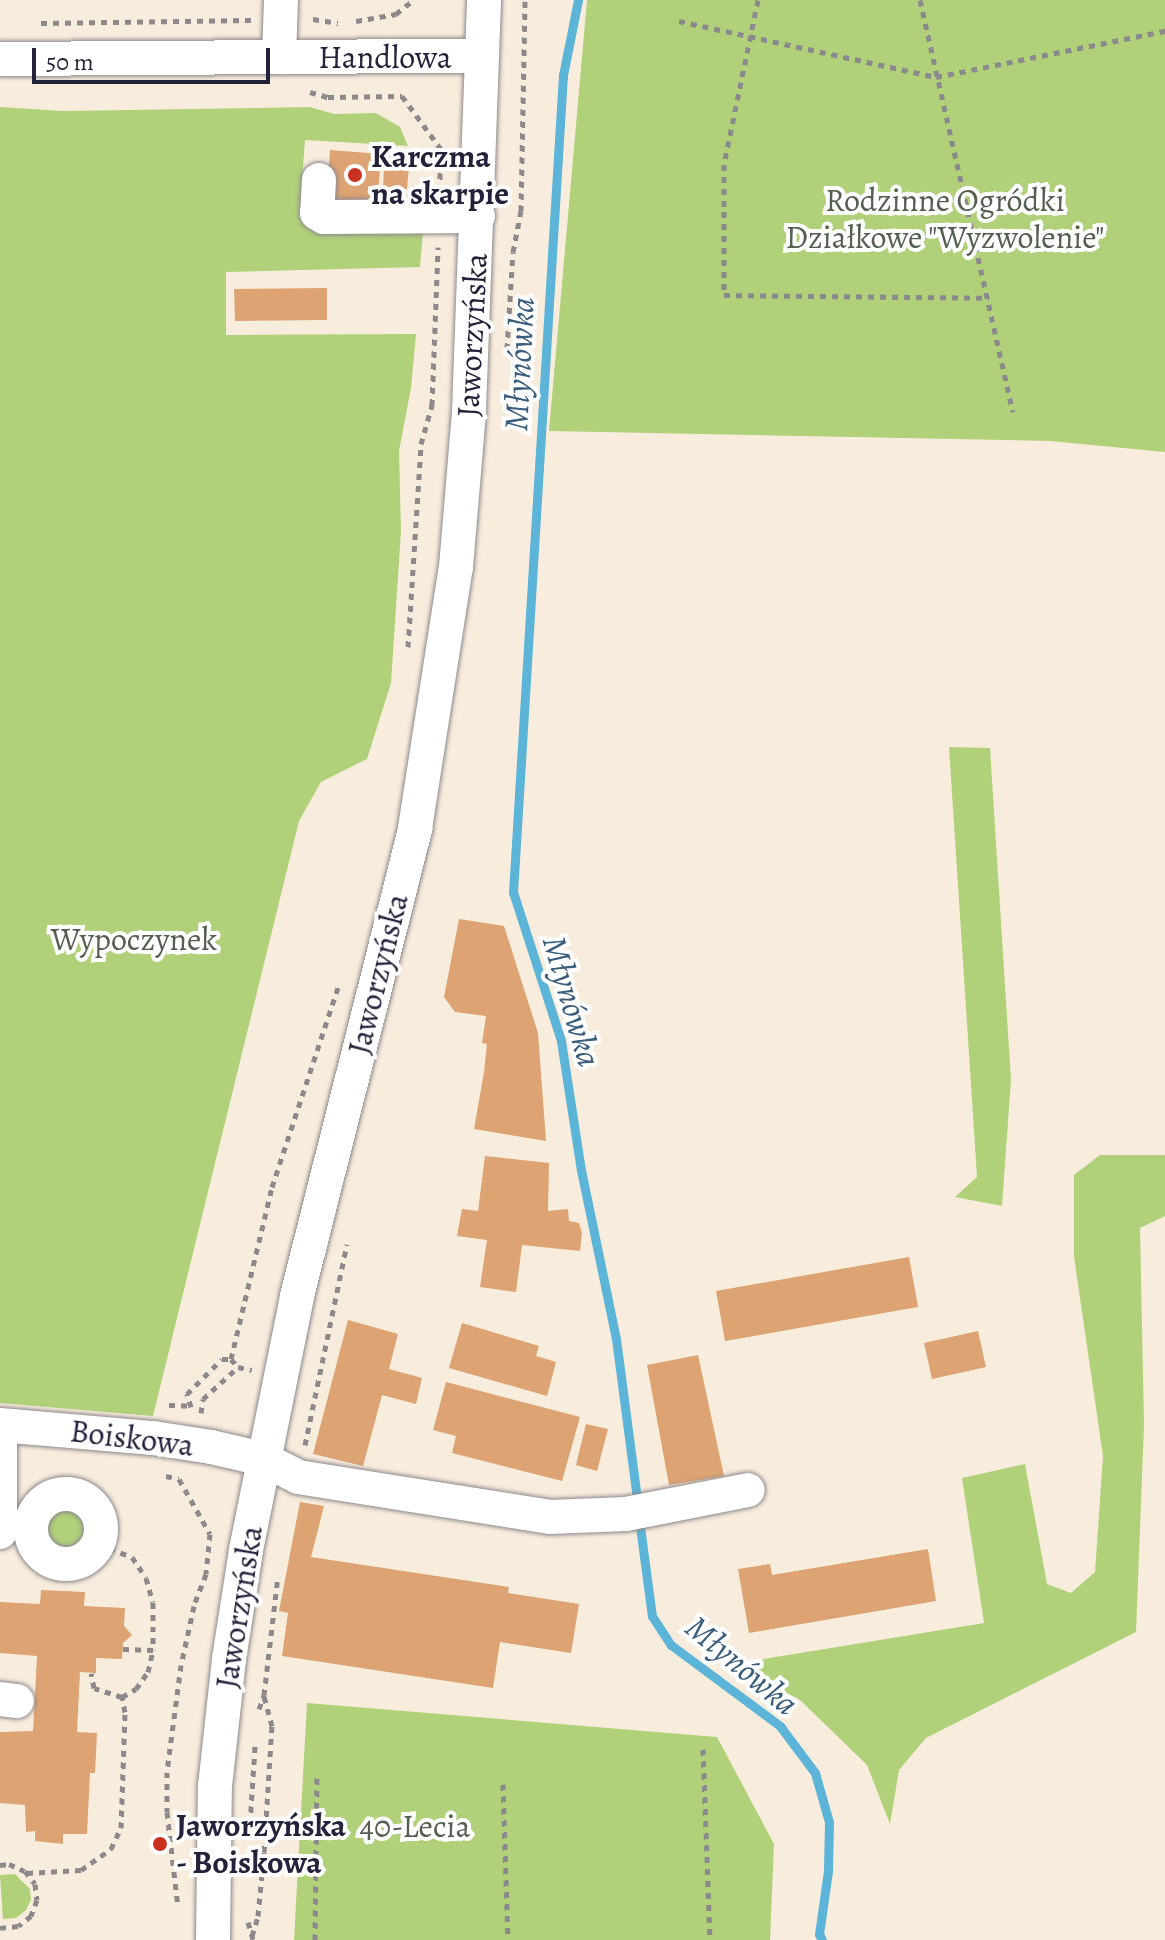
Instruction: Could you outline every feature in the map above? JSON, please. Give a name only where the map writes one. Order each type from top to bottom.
[{"type":"street","name":"Jaworzyńska","points":[[213,1940],[215,1786],[229,1659],[263,1459],[331,1152],[382,967],[411,844],[433,722],[457,552],[469,411],[484,0]]},
{"type":"street","points":[[279,57],[281,10]]},
{"type":"street","name":"Handlowa","points":[[0,59],[482,56]]},
{"type":"street","points":[[319,180],[317,213],[324,217],[478,216]]},
{"type":"street","name":"Boiskowa","points":[[0,1425],[153,1438],[263,1459],[298,1477],[550,1517],[642,1511],[748,1490]]},
{"type":"street","points":[[0,1444],[8,1530]]},
{"type":"street","points":[[69,1494],[86,1500],[97,1511],[102,1528],[98,1544],[85,1560],[65,1565],[46,1559],[33,1544],[8,1530],[53,1496],[69,1494]]},
{"type":"path","points":[[38,23],[281,10],[338,23],[396,14],[413,0]]},
{"type":"path","points":[[758,0],[724,164],[724,295],[989,298]]},
{"type":"path","points":[[920,0],[1013,412]]},
{"type":"path","points":[[679,21],[936,77],[1165,31]]},
{"type":"path","points":[[363,95],[402,96],[441,149],[432,405],[421,444],[409,656]]},
{"type":"path","points":[[192,1406],[187,1394],[222,1359],[231,1359],[272,1187],[343,972]]},
{"type":"path","points":[[158,1473],[179,1479],[210,1534],[206,1574],[194,1606],[181,1665],[167,1772],[167,1812],[178,1916]]},
{"type":"path","points":[[91,1673],[94,1688],[122,1697],[136,1689],[148,1672],[153,1650],[153,1602],[146,1578],[132,1557],[98,1544]]},
{"type":"path","points":[[123,1649],[153,1650]]},
{"type":"path","points":[[252,1938],[263,1865],[272,1726],[264,1695],[258,1711]]},
{"type":"path","points":[[27,1873],[81,1870],[111,1849],[121,1828],[125,1712],[122,1697]]},
{"type":"path","points":[[250,1832],[256,1742]]},
{"type":"path","points":[[703,1749],[710,1940]]},
{"type":"path","points":[[315,1940],[317,1776]]},
{"type":"path","points":[[503,1784],[508,1940]]},
{"type":"path","points":[[0,1865],[9,1864],[27,1873],[35,1884],[37,1900],[31,1916],[18,1926],[0,1928]]},
{"type":"path","points":[[246,1915],[252,1938]]},
{"type":"green space","name":"Rodzinne Ogródki Działkowe \"Wyzwolenie\"","points":[[587,0],[1165,0],[1165,452],[1050,441],[549,431]]},
{"type":"green space","name":"Wypoczynek","points":[[0,107],[64,111],[310,107],[334,114],[376,113],[400,127],[408,146],[305,140],[299,218],[423,232],[420,267],[226,272],[226,335],[416,334],[411,388],[399,451],[401,531],[391,683],[367,759],[321,782],[299,821],[153,1416],[0,1403]]},
{"type":"green space","points":[[949,747],[990,748],[1011,1080],[1002,1206],[955,1197],[977,1177]]},
{"type":"green space","points":[[1100,1155],[1165,1155],[1165,1216],[1140,1228],[1144,1425],[1136,1632],[926,1738],[899,1770],[890,1824],[867,1765],[800,1700],[751,1673],[758,1660],[984,1623],[962,1478],[1025,1464],[1047,1584],[1071,1593],[1095,1572],[1103,1456],[1074,1257],[1074,1175]]},
{"type":"green space","points":[[66,1508],[81,1514],[87,1529],[81,1544],[66,1550],[51,1544],[45,1529],[51,1514]]},
{"type":"green space","name":"40-Lecia","points":[[307,1703],[717,1737],[774,1844],[770,1940],[294,1940]]},
{"type":"green space","points":[[15,1874],[30,1889],[31,1900],[26,1910],[16,1918],[3,1919],[0,1875]]},
{"type":"building","points":[[330,150],[381,154],[377,210],[326,206]]},
{"type":"building","points":[[385,153],[410,155],[407,189],[383,187]]},
{"type":"building","points":[[327,288],[327,320],[235,321],[234,289]]},
{"type":"building","points":[[459,919],[504,926],[538,1033],[546,1141],[474,1129],[487,1044],[482,1043],[486,1016],[455,1012],[444,997]]},
{"type":"building","points":[[485,1156],[549,1163],[548,1211],[568,1209],[569,1221],[579,1223],[582,1233],[580,1251],[522,1245],[516,1292],[480,1287],[487,1240],[457,1236],[462,1209],[478,1211]]},
{"type":"building","points":[[909,1257],[918,1307],[725,1341],[716,1291]]},
{"type":"building","points":[[348,1320],[398,1334],[389,1369],[422,1378],[416,1404],[382,1395],[363,1466],[313,1454]]},
{"type":"building","points":[[462,1323],[539,1346],[536,1356],[556,1362],[547,1396],[449,1368]]},
{"type":"building","points":[[978,1331],[986,1367],[932,1379],[924,1343]]},
{"type":"building","points":[[698,1355],[724,1476],[669,1485],[647,1365]]},
{"type":"building","points":[[446,1382],[580,1417],[562,1481],[452,1453],[456,1436],[433,1430]]},
{"type":"building","points":[[586,1424],[608,1429],[597,1471],[576,1465]]},
{"type":"building","points":[[300,1502],[324,1506],[311,1557],[509,1587],[508,1593],[579,1604],[571,1653],[500,1642],[493,1688],[282,1656],[288,1613],[279,1611]]},
{"type":"building","points":[[928,1549],[936,1601],[749,1633],[738,1569],[770,1564],[772,1575]]},
{"type":"building","points":[[41,1590],[85,1592],[84,1606],[125,1608],[124,1626],[132,1635],[123,1643],[122,1659],[96,1658],[96,1673],[80,1672],[77,1732],[97,1733],[95,1773],[90,1773],[87,1834],[63,1834],[63,1844],[35,1841],[35,1831],[26,1832],[25,1805],[0,1803],[0,1732],[33,1731],[37,1656],[0,1653],[0,1602],[40,1604]]},
{"type":"waterway","name":"Młynówka","points":[[578,0],[563,75],[513,892],[561,1041],[581,1170],[616,1339],[638,1505]]},
{"type":"waterway","name":"Młynówka","points":[[639,1519],[652,1616],[671,1645],[780,1726],[815,1773],[829,1822],[828,1871],[819,1934],[822,1940]]},
{"type":"place","name":"Karczma na skarpie","points":[[355,175]]},
{"type":"place","name":"Jaworzyńska - Boiskowa","points":[[160,1844]]}]
